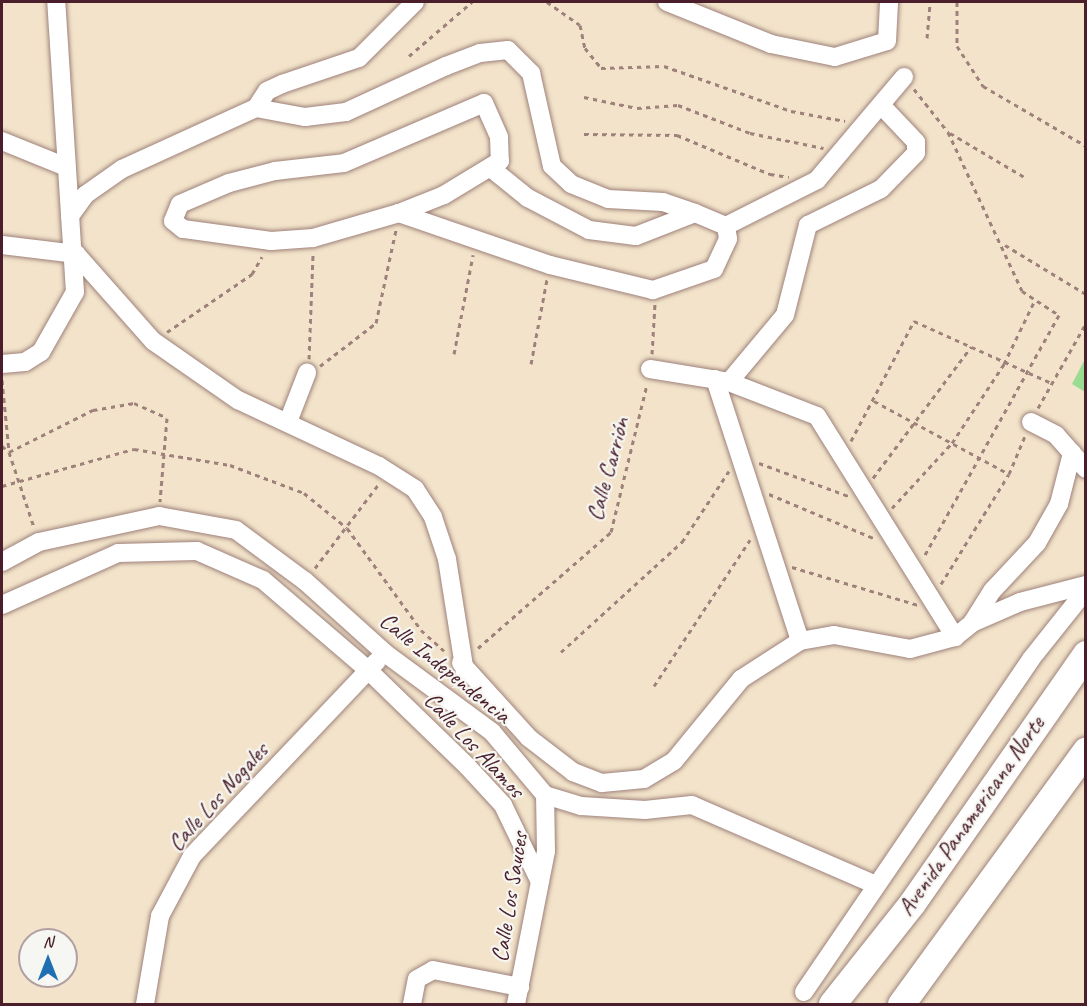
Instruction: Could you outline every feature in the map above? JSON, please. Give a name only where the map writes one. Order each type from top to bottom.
[{"type":"highway","name":"Avenida Panamericana Norte","points":[[832,1005],[855,978],[1086,654]]},
{"type":"highway","name":"Avenida Panamericana Norte","points":[[901,1005],[1086,750]]},
{"type":"highway","name":"Avenida Panamericana Norte","points":[[842,1005],[855,978]]},
{"type":"street","points":[[2,367],[25,362],[57,332],[75,292],[76,254],[66,167],[56,2]]},
{"type":"street","points":[[70,216],[85,195],[122,169],[256,108],[267,91],[359,58],[415,2]]},
{"type":"street","points":[[667,2],[771,44],[836,57],[887,40],[889,2]]},
{"type":"street","points":[[256,108],[305,117],[346,112],[446,66],[480,53],[508,51],[531,73],[552,166],[571,184],[608,200],[663,202],[726,226],[818,180],[904,77]]},
{"type":"street","points":[[484,103],[501,151],[492,169],[399,213],[313,238],[271,241],[183,229],[173,221],[174,212],[230,183],[275,171],[344,163],[484,103]]},
{"type":"street","points":[[722,380],[784,315],[808,225],[881,189],[916,153],[916,142],[881,105]]},
{"type":"street","points":[[2,141],[66,167]]},
{"type":"street","points":[[492,169],[528,198],[590,230],[636,236],[695,213]]},
{"type":"street","points":[[399,213],[476,242],[550,265],[653,290],[714,269],[728,239],[726,226]]},
{"type":"street","points":[[2,245],[76,254],[153,341],[238,400],[288,422],[388,472],[415,489],[433,517],[447,559],[461,663],[492,732]]},
{"type":"street","points":[[650,369],[722,380],[817,416],[930,601],[955,637]]},
{"type":"street","points":[[288,422],[307,373]]},
{"type":"street","points":[[722,380],[739,456],[800,641]]},
{"type":"street","points":[[1031,422],[1056,435],[1086,470]]},
{"type":"street","points":[[972,623],[993,590],[1037,543],[1059,504],[1072,453]]},
{"type":"street","name":"Calle Independencia","points":[[2,562],[39,542],[99,525],[159,516],[236,530],[305,581],[385,653],[492,732],[545,795]]},
{"type":"street","name":"Calle Los Alamos","points":[[2,605],[118,553],[197,550],[263,579],[368,670],[503,805],[540,882]]},
{"type":"street","points":[[461,663],[530,738],[573,772],[602,783],[644,779],[674,761],[741,679],[800,641],[834,635],[910,649],[955,637],[972,623],[1020,602],[1086,585]]},
{"type":"street","points":[[804,992],[1030,659],[1086,590]]},
{"type":"street","name":"Calle Los Nogales","points":[[145,1005],[160,916],[192,856],[385,653]]},
{"type":"street","points":[[545,795],[581,806],[645,810],[692,805],[876,885]]},
{"type":"street","name":"Calle Los Sauces","points":[[518,996],[546,850],[545,795]]},
{"type":"street","points":[[412,1005],[417,979],[433,970],[518,996]]},
{"type":"path","points":[[409,56],[472,2]]},
{"type":"path","points":[[547,2],[580,25],[585,48],[601,68],[664,66],[791,111],[864,125]]},
{"type":"path","points":[[927,38],[930,2]]},
{"type":"path","points":[[957,2],[957,45],[983,86],[1086,146]]},
{"type":"path","points":[[904,77],[948,132],[1004,244],[1022,291],[1035,302],[1059,315],[1029,375],[914,573]]},
{"type":"path","points":[[584,97],[637,108],[678,105],[750,133],[843,150]]},
{"type":"path","points":[[948,132],[1026,178]]},
{"type":"path","points":[[584,134],[677,135],[770,174],[818,180]]},
{"type":"path","points":[[313,238],[307,373],[336,358],[376,323],[399,213]]},
{"type":"path","points":[[153,341],[252,274],[271,241]]},
{"type":"path","points":[[454,354],[476,242]]},
{"type":"path","points":[[1004,244],[1086,294]]},
{"type":"path","points":[[531,364],[550,265]]},
{"type":"path","name":"Calle Carrión","points":[[461,663],[611,532],[650,369],[657,315],[653,290]]},
{"type":"path","points":[[872,506],[952,443],[1004,364],[1035,302]]},
{"type":"path","points":[[842,457],[874,401],[914,321],[1004,364],[1051,383]]},
{"type":"path","points":[[773,561],[902,604],[930,601],[1009,474],[1031,422],[1086,323]]},
{"type":"path","points":[[872,506],[914,422],[971,347]]},
{"type":"path","points":[[2,367],[9,452],[39,542]]},
{"type":"path","points":[[874,401],[980,456],[1009,474]]},
{"type":"path","points":[[9,452],[93,410],[134,403],[168,418],[159,516]]},
{"type":"path","points":[[2,446],[9,452]]},
{"type":"path","points":[[2,486],[134,449],[164,450],[230,465],[304,493],[347,528],[421,630],[461,663]]},
{"type":"path","points":[[561,652],[682,542],[739,456],[872,506]]},
{"type":"path","points":[[305,581],[388,472]]},
{"type":"path","points":[[748,485],[898,547]]},
{"type":"path","points":[[654,686],[761,524]]},
{"type":"green space","points":[[1085,359],[1086,392],[1072,384]]}]
